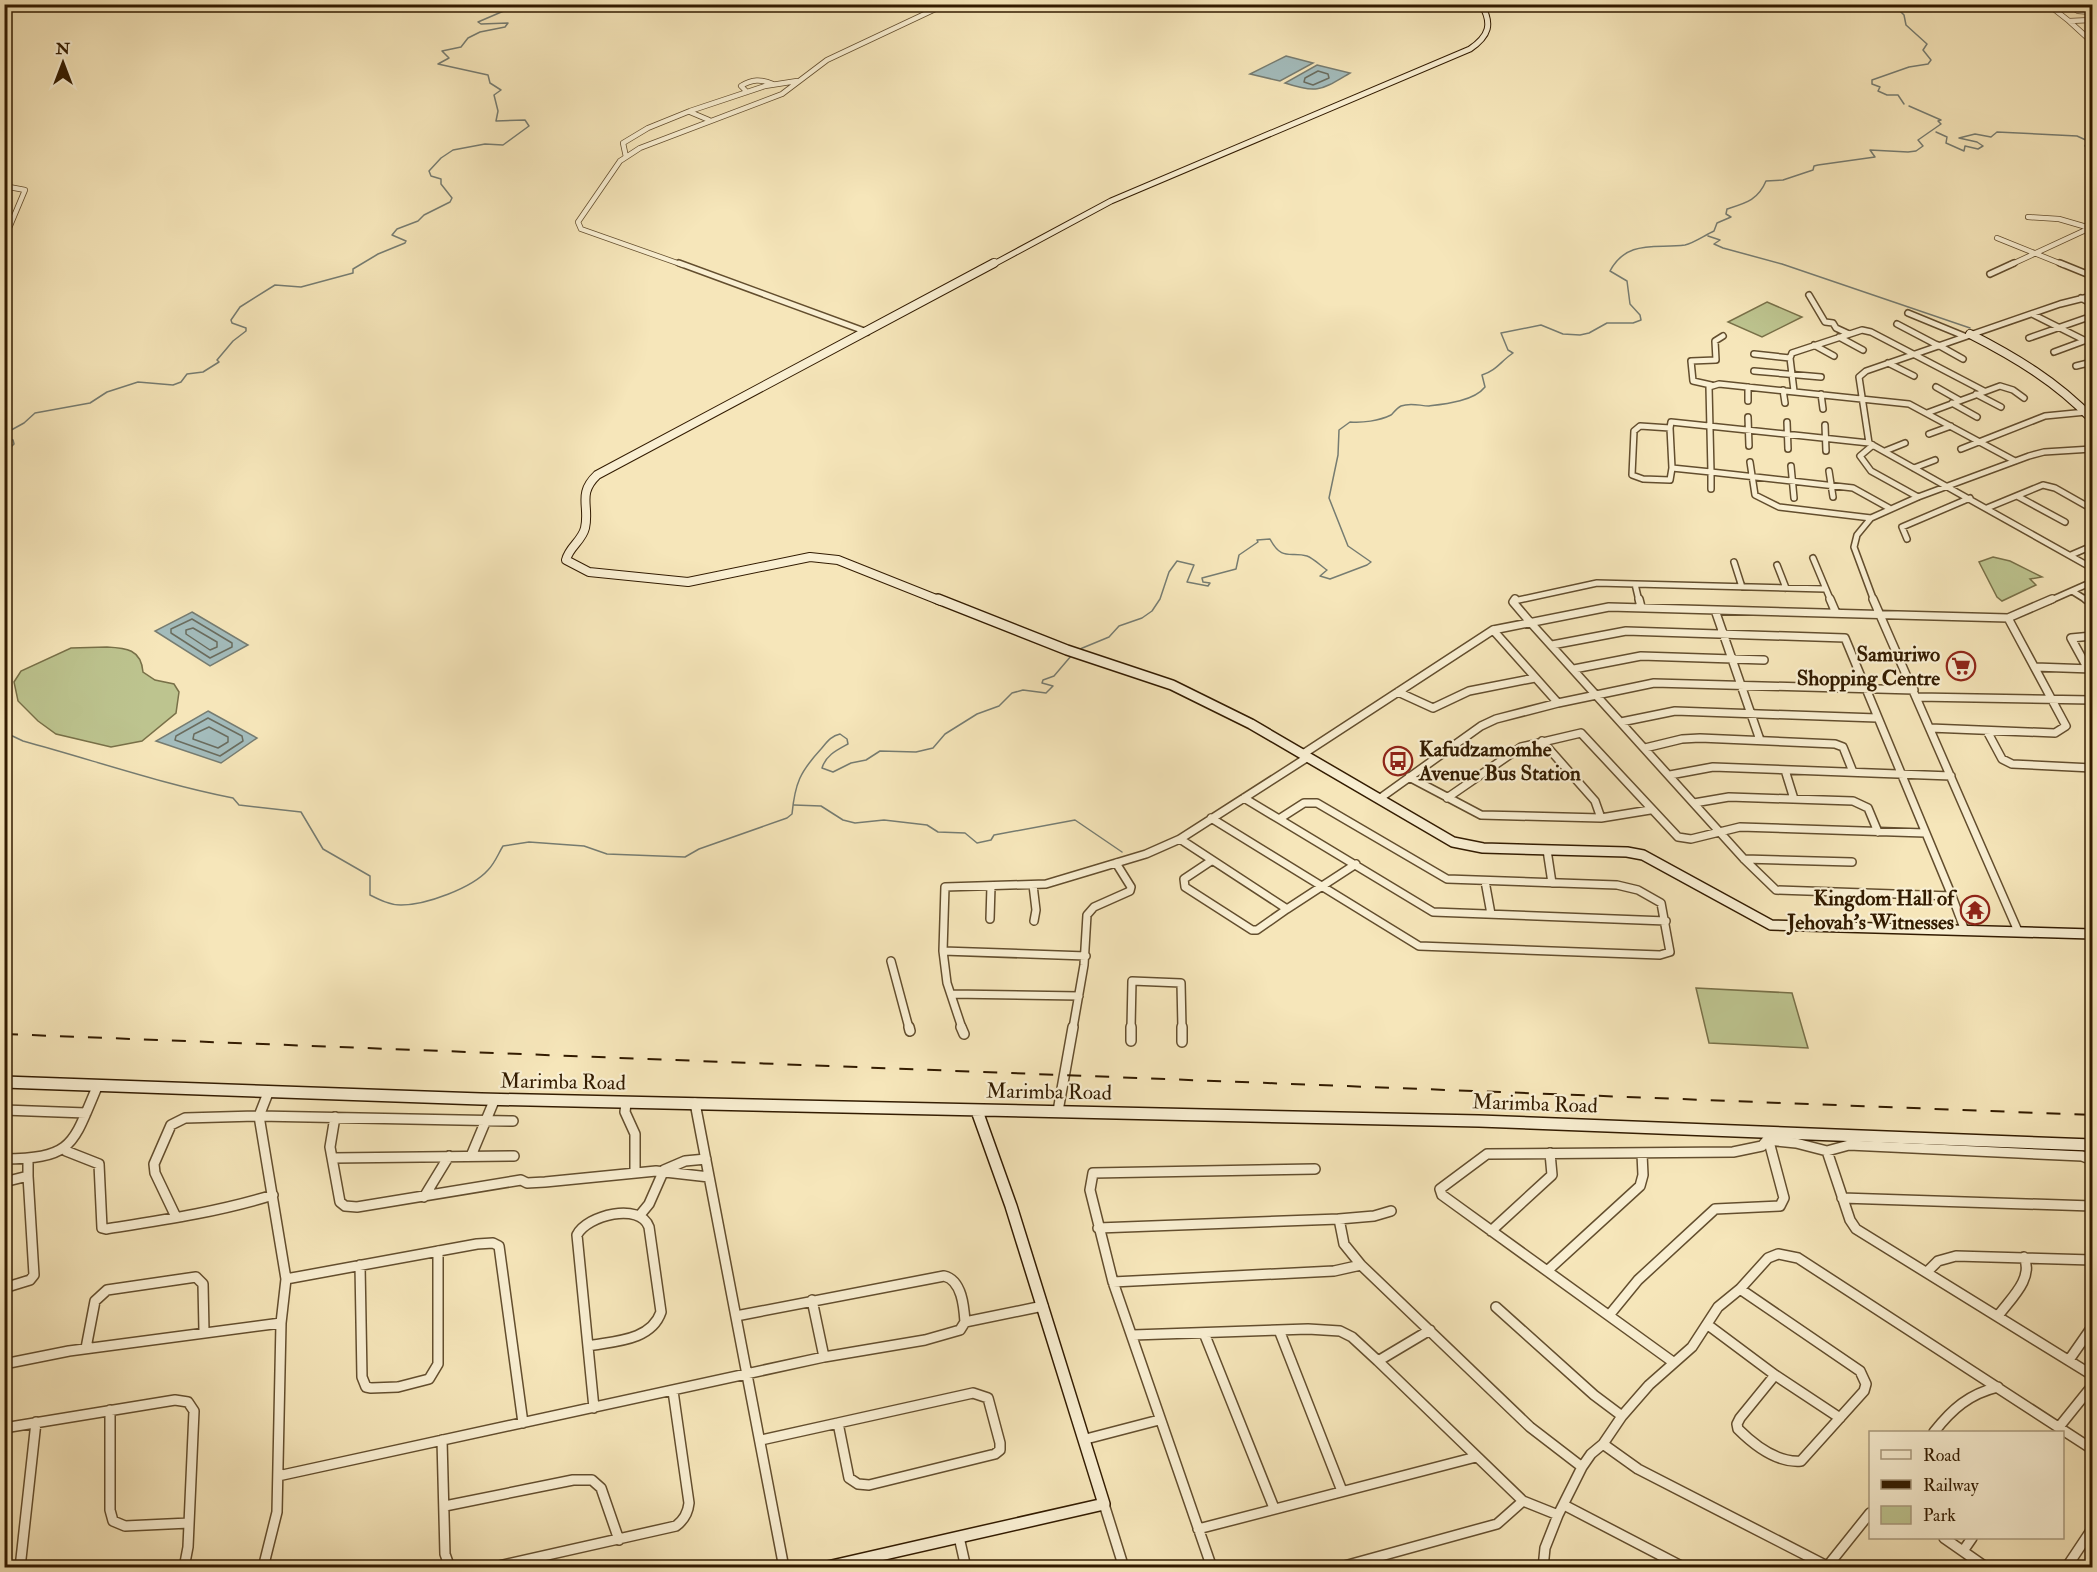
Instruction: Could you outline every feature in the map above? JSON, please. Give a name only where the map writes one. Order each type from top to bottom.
[{"type":"street","points":[[867,332],[580,229],[578,221],[617,165],[647,144],[787,91],[827,60],[946,4]]},
{"type":"street","points":[[1481,4],[1490,18],[1490,28],[1470,49],[1111,201],[592,479],[585,490],[586,527],[568,550],[566,560],[589,572],[688,582],[711,579],[797,559],[829,558],[1083,656],[1172,685],[1222,709],[1453,842],[1466,846],[1627,852],[1643,855],[1771,925],[2092,934]]},
{"type":"street","points":[[2049,5],[2090,4]]},
{"type":"street","points":[[2049,5],[2092,42]]},
{"type":"street","points":[[2069,5],[2078,11],[2092,12]]},
{"type":"street","points":[[2069,21],[2092,20]]},
{"type":"street","points":[[2081,33],[2092,33]]},
{"type":"street","points":[[747,92],[741,86],[753,80],[764,80],[775,85]]},
{"type":"street","points":[[626,157],[622,147],[631,136],[731,97],[800,81]]},
{"type":"street","points":[[731,97],[751,106]]},
{"type":"street","points":[[690,112],[708,120]]},
{"type":"street","points":[[4,186],[25,190],[6,228],[4,240]]},
{"type":"street","points":[[2028,218],[2059,219],[2091,227]]},
{"type":"street","points":[[1990,274],[2091,227]]},
{"type":"street","points":[[1998,238],[2092,276]]},
{"type":"street","points":[[1809,295],[1825,322],[1833,323],[1836,328],[1848,334]]},
{"type":"street","points":[[1871,444],[1862,399],[1860,375],[1937,345],[2092,296]]},
{"type":"street","points":[[2081,298],[2092,304]]},
{"type":"street","points":[[1908,313],[1967,335],[2040,374],[2092,419]]},
{"type":"street","points":[[2032,314],[2092,344]]},
{"type":"street","points":[[2029,338],[2092,316]]},
{"type":"street","points":[[1897,324],[1963,359]]},
{"type":"street","points":[[1794,391],[1790,358],[1792,353],[1848,334],[1866,331],[1984,391]]},
{"type":"street","points":[[1723,336],[1715,341],[1716,360],[1691,361],[1693,381],[1711,385],[1794,391],[1909,404],[2014,461]]},
{"type":"street","points":[[1839,337],[1863,350]]},
{"type":"street","points":[[2054,352],[2092,338]]},
{"type":"street","points":[[1814,345],[1834,356]]},
{"type":"street","points":[[1754,354],[1790,358]]},
{"type":"street","points":[[2076,366],[2092,362]]},
{"type":"street","points":[[1888,363],[1914,376]]},
{"type":"street","points":[[1754,371],[1821,377]]},
{"type":"street","points":[[1711,385],[1708,396],[1711,489]]},
{"type":"street","points":[[1927,413],[1984,391],[2004,386],[2024,398]]},
{"type":"street","points":[[1748,387],[1748,401]]},
{"type":"street","points":[[1936,387],[1959,400]]},
{"type":"street","points":[[1783,390],[1785,403]]},
{"type":"street","points":[[1821,394],[1823,409]]},
{"type":"street","points":[[1976,394],[2001,407]]},
{"type":"street","points":[[1952,403],[1977,417]]},
{"type":"street","points":[[1961,449],[2045,416],[2086,412]]},
{"type":"street","points":[[1748,417],[1749,446]]},
{"type":"street","points":[[1670,428],[1636,427],[1632,475],[1643,479],[1670,480],[1671,422],[1871,444],[2092,568]]},
{"type":"street","points":[[1787,422],[1788,449]]},
{"type":"street","points":[[1825,424],[1827,452]]},
{"type":"street","points":[[1929,434],[1951,426]]},
{"type":"street","points":[[1885,451],[1905,443]]},
{"type":"street","points":[[1871,444],[1860,456],[1867,468],[1918,497]]},
{"type":"street","points":[[2018,932],[1879,614],[1854,547],[1857,535],[1871,518],[1889,508],[2044,452],[2092,449]]},
{"type":"street","points":[[1914,468],[1935,460]]},
{"type":"street","points":[[1750,462],[1755,495],[1773,506],[1871,518]]},
{"type":"street","points":[[1791,466],[1794,498]]},
{"type":"street","points":[[1672,468],[1859,490],[1889,508]]},
{"type":"street","points":[[1829,471],[1833,497]]},
{"type":"street","points":[[1987,508],[2038,486],[2049,486],[2092,509]]},
{"type":"street","points":[[2017,495],[2065,522]]},
{"type":"street","points":[[1906,539],[1902,527],[1970,498]]},
{"type":"street","points":[[2071,555],[2092,546]]},
{"type":"street","points":[[1813,558],[1836,613]]},
{"type":"street","points":[[1734,562],[1742,587]]},
{"type":"street","points":[[1777,565],[1786,588]]},
{"type":"street","points":[[964,1034],[943,960],[945,887],[1034,885],[1161,849],[1244,798],[1493,630],[1601,608],[1641,607],[2008,618],[2092,582]]},
{"type":"street","points":[[1825,589],[1588,584],[1515,598],[1514,604],[1771,886],[1783,891],[1952,896]]},
{"type":"street","points":[[1635,584],[1641,607]]},
{"type":"street","points":[[2072,591],[2092,603]]},
{"type":"street","points":[[1715,610],[1760,740]]},
{"type":"street","points":[[1930,728],[2061,732],[2066,726],[2008,618]]},
{"type":"street","points":[[1493,630],[1558,703]]},
{"type":"street","points":[[1552,645],[1619,631],[1845,638],[1965,930]]},
{"type":"street","points":[[2090,669],[2071,638],[2092,636]]},
{"type":"street","points":[[1574,669],[1641,656],[1764,660]]},
{"type":"street","points":[[2035,667],[2090,669]]},
{"type":"street","points":[[1398,692],[1433,708],[1469,692],[1535,678]]},
{"type":"street","points":[[1378,799],[1481,726],[1496,718],[1654,684],[2092,700]]},
{"type":"street","points":[[1622,722],[1668,711],[1877,718]]},
{"type":"street","points":[[1987,730],[2002,759],[2012,764],[2092,768]]},
{"type":"street","points":[[1447,798],[1514,751],[1542,741],[1583,734],[1650,810],[1678,837],[1691,839],[1740,827],[1925,833]]},
{"type":"street","points":[[1645,748],[1689,739],[1760,740],[1840,745],[1853,772]]},
{"type":"street","points":[[1542,741],[1595,801],[1601,818]]},
{"type":"street","points":[[1670,776],[1713,767],[1951,776]]},
{"type":"street","points":[[1785,770],[1794,799]]},
{"type":"street","points":[[1409,777],[1481,815],[1601,818],[1650,810]]},
{"type":"street","points":[[1694,803],[1729,797],[1857,801],[1868,808],[1878,832]]},
{"type":"street","points":[[1244,798],[1433,912],[1666,921]]},
{"type":"street","points":[[1211,818],[1413,943],[1426,946],[1660,955],[1670,952],[1661,903],[1632,888],[1447,879],[1317,803],[1304,803],[1279,819]]},
{"type":"street","points":[[1180,839],[1287,909]]},
{"type":"street","points":[[1547,850],[1552,883]]},
{"type":"street","points":[[1744,859],[1852,862]]},
{"type":"street","points":[[1211,861],[1184,879],[1185,887],[1252,930],[1257,930],[1356,864]]},
{"type":"street","points":[[1058,1111],[1086,956],[1087,915],[1090,911],[1130,891],[1131,887],[1116,863]]},
{"type":"street","points":[[1485,881],[1491,914]]},
{"type":"street","points":[[1034,885],[1036,910],[1034,921]]},
{"type":"street","points":[[990,919],[992,886]]},
{"type":"street","points":[[943,951],[1086,956]]},
{"type":"street","points":[[891,961],[910,1031]]},
{"type":"street","points":[[1131,1041],[1132,981],[1181,983],[1182,1042]]},
{"type":"street","points":[[951,994],[1079,996]]},
{"type":"street","name":"Marimba Road","points":[[4,1082],[494,1101],[1058,1111],[2092,1145]]},
{"type":"street","points":[[4,1159],[48,1158],[66,1151],[98,1087]]},
{"type":"street","points":[[263,1568],[277,1512],[281,1323],[286,1279],[259,1116],[268,1093]]},
{"type":"street","points":[[471,1156],[494,1101]]},
{"type":"street","points":[[626,1102],[625,1112],[635,1134],[635,1173]]},
{"type":"street","points":[[695,1103],[784,1568]]},
{"type":"street","points":[[4,1110],[86,1113]]},
{"type":"street","points":[[977,1111],[1011,1206],[1086,1439],[1124,1568]]},
{"type":"street","points":[[176,1217],[155,1173],[154,1164],[171,1125],[185,1118],[259,1116],[513,1121]]},
{"type":"street","points":[[335,1117],[330,1147],[340,1203],[345,1206],[357,1207],[521,1180],[546,1182],[662,1172],[709,1177]]},
{"type":"street","points":[[1768,1135],[1827,1151],[1849,1145],[1899,1149],[1969,1149],[2082,1156],[2092,1160]]},
{"type":"street","points":[[1673,1362],[1611,1313],[1547,1271],[1442,1195],[1440,1189],[1487,1154],[1733,1152],[1762,1146],[1768,1135]]},
{"type":"street","points":[[1611,1313],[1638,1280],[1710,1212],[1721,1207],[1780,1206],[1784,1198],[1768,1135]]},
{"type":"street","points":[[66,1151],[99,1164],[102,1228],[106,1229],[235,1206],[273,1195]]},
{"type":"street","points":[[1827,1151],[1850,1220],[1856,1229],[2092,1375]]},
{"type":"street","points":[[1491,1231],[1552,1175],[1550,1153]]},
{"type":"street","points":[[1547,1271],[1640,1186],[1643,1175],[1642,1154]]},
{"type":"street","points":[[424,1197],[449,1156]]},
{"type":"street","points":[[333,1158],[514,1156]]},
{"type":"street","points":[[4,1288],[30,1280],[34,1275],[28,1159]]},
{"type":"street","points":[[640,1215],[649,1205],[656,1182],[662,1172],[681,1160],[706,1160]]},
{"type":"street","points":[[1212,1568],[1113,1282],[1090,1190],[1093,1173],[1315,1169]]},
{"type":"street","points":[[4,1182],[28,1176]]},
{"type":"street","points":[[1842,1198],[2092,1206]]},
{"type":"street","points":[[1098,1228],[1339,1219],[1374,1216],[1391,1211]]},
{"type":"street","points":[[588,1346],[644,1333],[655,1326],[659,1319],[661,1312],[649,1227],[640,1215],[627,1214],[591,1222],[579,1230],[577,1240],[594,1408]]},
{"type":"street","points":[[1339,1219],[1344,1244],[1361,1265],[1530,1427],[1582,1467]]},
{"type":"street","points":[[286,1279],[493,1243],[501,1250],[523,1423]]},
{"type":"street","points":[[360,1265],[362,1377],[366,1387],[376,1390],[424,1381],[435,1372],[438,1362],[438,1251]]},
{"type":"street","points":[[1543,1568],[1545,1548],[1558,1515],[1591,1454],[1603,1444],[1622,1416],[1649,1384],[1692,1347],[1718,1307],[1740,1289],[1772,1255],[1793,1256],[2092,1449]]},
{"type":"street","points":[[1927,1272],[1945,1257],[2092,1260]]},
{"type":"street","points":[[1998,1316],[2025,1279],[2028,1266],[2024,1257]]},
{"type":"street","points":[[1113,1282],[1334,1271],[1361,1265]]},
{"type":"street","points":[[278,1476],[746,1374],[954,1332],[960,1330],[965,1322],[957,1286],[952,1279],[945,1276],[736,1316]]},
{"type":"street","points":[[86,1348],[95,1301],[106,1290],[129,1286],[196,1277],[201,1280],[204,1331]]},
{"type":"street","points":[[1740,1289],[1860,1371],[1866,1384],[1864,1391],[1801,1461],[1794,1463],[1786,1461],[1742,1433],[1737,1424],[1775,1375]]},
{"type":"street","points":[[812,1300],[824,1358]]},
{"type":"street","points":[[965,1322],[1043,1306]]},
{"type":"street","points":[[1496,1307],[1594,1395],[1622,1416]]},
{"type":"street","points":[[4,1364],[86,1348],[204,1331],[281,1323]]},
{"type":"street","points":[[1708,1325],[1775,1375],[1840,1418]]},
{"type":"street","points":[[2069,1360],[2092,1327]]},
{"type":"street","points":[[1133,1335],[1324,1329],[1340,1331],[1352,1337],[1378,1361],[1522,1501],[1558,1515]]},
{"type":"street","points":[[1279,1330],[1342,1491]]},
{"type":"street","points":[[1378,1361],[1430,1330]]},
{"type":"street","points":[[1204,1333],[1274,1509]]},
{"type":"street","points":[[2059,1427],[2092,1386]]},
{"type":"street","points":[[1935,1431],[1950,1412],[1965,1399],[1978,1391],[1998,1387]]},
{"type":"street","points":[[490,1568],[676,1526],[686,1517],[689,1503],[673,1390]]},
{"type":"street","points":[[761,1440],[838,1422],[979,1393],[987,1398],[1000,1450],[995,1454],[869,1485],[859,1485],[853,1483],[849,1478],[838,1422]]},
{"type":"street","points":[[4,1428],[176,1400],[188,1402],[194,1411],[189,1523],[184,1568]]},
{"type":"street","points":[[110,1410],[110,1510],[113,1521],[124,1526],[189,1523]]},
{"type":"street","points":[[1086,1439],[1159,1420]]},
{"type":"street","points":[[20,1568],[36,1422]]},
{"type":"street","points":[[442,1440],[445,1554],[450,1568]]},
{"type":"street","points":[[1603,1444],[1638,1469],[1826,1567],[1869,1514]]},
{"type":"street","points":[[1198,1529],[1476,1457]]},
{"type":"street","points":[[444,1506],[573,1480],[592,1480],[601,1488],[619,1540]]},
{"type":"street","points":[[1337,1568],[1497,1524],[1522,1501]]},
{"type":"street","points":[[823,1568],[1104,1504]]},
{"type":"street","points":[[1564,1505],[1685,1568]]},
{"type":"street","points":[[2066,1568],[2092,1529]]},
{"type":"street","points":[[959,1538],[966,1568]]},
{"type":"street","points":[[1945,1539],[1987,1568]]},
{"type":"street","points":[[1962,1551],[1971,1539]]},
{"type":"green space","points":[[1767,302],[1802,317],[1762,337],[1728,322]]},
{"type":"green space","points":[[1993,557],[2010,561],[2042,577],[2030,579],[2036,585],[2002,601],[1997,597],[1979,562]]},
{"type":"green space","points":[[71,648],[126,649],[136,654],[142,664],[143,672],[155,680],[174,684],[179,692],[176,713],[142,741],[111,747],[56,734],[38,721],[18,701],[14,682],[21,671]]},
{"type":"green space","points":[[1696,988],[1792,993],[1808,1048],[1709,1043]]},
{"type":"water","points":[[1286,56],[1313,63],[1280,81],[1250,74]]},
{"type":"water","points":[[1317,65],[1350,73],[1319,88],[1305,88],[1285,83]]},
{"type":"water","points":[[192,612],[248,645],[210,666],[155,631]]},
{"type":"water","points":[[208,711],[257,738],[221,763],[156,741]]},
{"type":"waterway","points":[[4,434],[24,423],[35,413],[90,403],[107,392],[138,382],[173,385],[181,382],[187,374],[203,372],[219,362],[217,360],[233,341],[246,331],[246,328],[232,323],[231,320],[240,307],[275,285],[301,287],[353,273],[353,269],[378,254],[405,243],[406,241],[392,235],[397,229],[418,221],[424,215],[450,202],[452,198],[441,184],[441,179],[431,176],[429,171],[441,158],[453,150],[485,144],[503,145],[529,126],[525,120],[496,121],[498,111],[494,95],[501,90],[490,83],[488,75],[438,64],[449,58],[442,51],[461,47],[468,38],[480,32],[505,27],[508,23],[481,24],[478,22],[506,10],[478,8],[470,4]]},
{"type":"waterway","points":[[1893,4],[1904,15],[1906,25],[1927,44],[1923,50],[1931,60],[1928,64],[1909,67],[1872,80],[1872,84],[1880,87],[1878,91],[1887,95],[1898,95],[1904,104]]},
{"type":"waterway","points":[[1080,649],[1109,637],[1119,626],[1142,618],[1152,611],[1160,599],[1169,572],[1177,561],[1194,565],[1187,582],[1208,586],[1210,583],[1203,582],[1202,578],[1236,569],[1239,555],[1258,542],[1257,540],[1270,539],[1274,546],[1283,553],[1309,557],[1327,570],[1320,576],[1330,579],[1367,565],[1371,562],[1348,546],[1329,498],[1338,455],[1339,430],[1350,422],[1386,417],[1405,405],[1429,406],[1474,396],[1485,387],[1482,375],[1495,368],[1513,353],[1508,350],[1501,333],[1541,325],[1563,334],[1580,335],[1589,333],[1607,323],[1633,323],[1641,320],[1640,315],[1630,304],[1627,281],[1610,271],[1625,254],[1643,247],[1685,245],[1696,241],[1714,231],[1717,223],[1731,217],[1726,214],[1727,209],[1746,203],[1755,197],[1766,181],[1783,180],[1813,170],[1814,166],[1818,165],[1875,157],[1870,150],[1916,151],[1923,146],[1918,140],[1941,124],[1938,121],[1941,120],[1909,106]]},
{"type":"waterway","points":[[1936,132],[1947,137],[1946,143],[1964,151],[1965,146],[1978,149],[1983,146],[1977,142],[1959,138],[1975,134],[1991,137],[1997,132],[2077,136],[2088,141],[2085,146],[2092,148]]},
{"type":"waterway","points":[[1708,236],[1720,240],[1714,244],[1723,248],[1782,264],[1970,328]]},
{"type":"waterway","points":[[4,437],[13,440],[14,444],[4,454]]},
{"type":"waterway","points":[[4,732],[23,741],[180,786],[233,798],[239,805],[301,812],[323,849],[370,876],[370,895],[401,905],[435,899],[471,883],[481,877],[490,867],[503,846],[529,842],[584,846],[607,854],[685,857],[699,849],[787,818],[792,814],[797,786],[803,772],[834,736],[840,734],[847,739],[848,744],[832,753],[824,763],[822,768],[833,772],[851,763],[866,760],[880,751],[916,752],[933,748],[945,734],[977,714],[999,706],[1012,693],[1023,690],[1046,693],[1053,686],[1042,683],[1043,680],[1054,676],[1071,656]]},
{"type":"waterway","points":[[4,705],[4,713]]},
{"type":"waterway","points":[[794,805],[821,806],[843,820],[855,823],[884,820],[927,825],[938,832],[965,833],[977,843],[991,840],[994,835],[1075,820],[1122,852]]},
{"type":"railway","points":[[4,1034],[2092,1115]]},
{"type":"place","name":"Samuriwo Shopping Centre","points":[[1961,666]]},
{"type":"place","name":"Kafudzamomhe Avenue Bus Station","points":[[1398,761]]},
{"type":"place","name":"Kingdom Hall of Jehovah's Witnesses","points":[[1975,910]]}]
